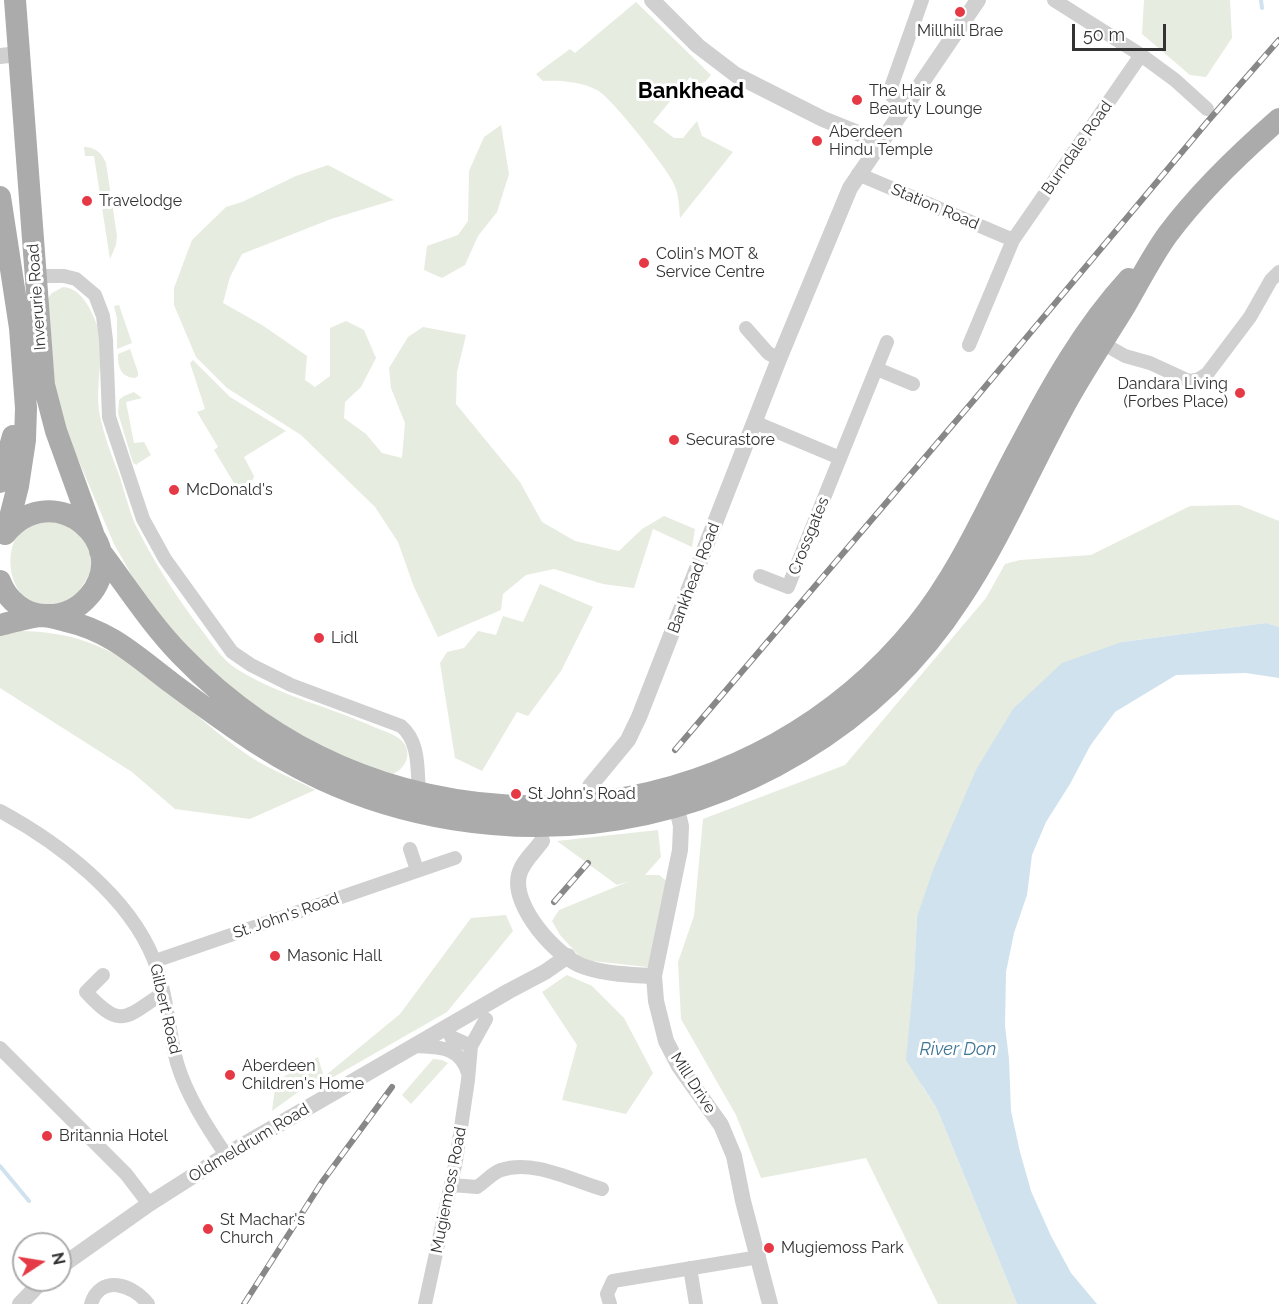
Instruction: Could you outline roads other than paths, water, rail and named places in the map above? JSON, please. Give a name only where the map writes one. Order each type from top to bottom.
[{"type":"main road","name":"Inverurie Road","points":[[15,0],[9,55],[35,276],[42,368],[48,404],[56,431],[96,542]]},
{"type":"main road","points":[[0,625],[44,615],[76,623],[109,636],[234,728],[276,754],[342,788],[394,805],[462,821],[547,826],[615,820],[674,797],[709,776],[768,749],[799,730],[849,694],[894,652],[938,598],[958,567],[1020,446],[1094,338],[1196,198],[1279,119]]},
{"type":"main road","name":"Inverurie Road","points":[[0,197],[20,328],[26,408],[25,440],[18,486],[3,539]]},
{"type":"main road","points":[[0,482],[15,425],[23,367]]},
{"type":"main road","points":[[3,539],[14,524],[25,516],[49,510],[74,516],[178,652],[233,702],[269,727],[328,761],[375,779],[419,792],[491,805],[568,806],[626,799],[674,797]]},
{"type":"main road","points":[[0,581],[6,593],[18,606],[35,614],[58,615],[72,611],[88,597],[99,579],[102,565],[96,542]]},
{"type":"street","points":[[652,0],[698,46],[735,75],[823,118],[880,142]]},
{"type":"street","points":[[905,105],[892,96],[890,90],[922,0]]},
{"type":"street","name":"Bankhead Road","points":[[590,786],[628,740],[639,717],[779,360],[850,188],[978,0]]},
{"type":"street","points":[[1054,0],[1140,55],[1175,80],[1207,109]]},
{"type":"street","name":"Burndale Road","points":[[969,345],[1013,240],[1140,55]]},
{"type":"street","name":"Station Road","points":[[858,174],[1013,240]]},
{"type":"street","points":[[1094,338],[1125,356],[1150,363],[1189,381],[1199,379],[1207,374],[1250,317],[1271,280],[1279,272]]},
{"type":"street","points":[[35,276],[64,276],[76,279],[95,295],[100,305],[106,340],[108,417],[139,510],[148,531],[165,559],[224,642],[242,659],[291,685],[401,726],[409,733],[415,749],[419,792]]},
{"type":"street","points":[[747,328],[768,353],[779,360]]},
{"type":"street","name":"Crossgates","points":[[760,576],[788,587],[887,342]]},
{"type":"street","points":[[877,369],[913,384]]},
{"type":"street","points":[[754,423],[840,458]]},
{"type":"street","name":"Mill Drive","points":[[674,797],[681,826],[680,850],[654,976],[656,1001],[666,1041],[679,1066],[721,1125],[734,1156],[743,1201],[770,1304]]},
{"type":"street","name":"Gilbert Road","points":[[0,811],[59,848],[120,903],[139,929],[155,961],[184,1083],[226,1155]]},
{"type":"street","points":[[542,841],[519,874],[520,897],[533,921],[558,950],[586,967],[654,976]]},
{"type":"street","points":[[410,849],[417,870]]},
{"type":"street","name":"St. John's Road","points":[[155,961],[455,858]]},
{"type":"street","name":"Oldmeldrum Road","points":[[72,1259],[149,1204],[226,1155],[545,972],[568,956]]},
{"type":"street","points":[[103,975],[86,992],[101,1008],[117,1017],[127,1017],[163,993]]},
{"type":"street","name":"Mugiemoss Road","points":[[424,1304],[452,1185],[471,1046],[486,1019]]},
{"type":"street","points":[[450,1036],[471,1046]]},
{"type":"street","points":[[415,1046],[440,1047],[454,1052],[466,1067],[468,1075]]},
{"type":"street","points":[[0,1048],[126,1174],[149,1204]]},
{"type":"street","points":[[452,1185],[477,1186],[497,1172],[513,1167],[537,1169],[602,1189]]},
{"type":"street","points":[[610,1304],[607,1294],[613,1281],[759,1257]]},
{"type":"street","points":[[690,1268],[696,1304]]},
{"type":"street","points":[[91,1304],[96,1293],[108,1285],[119,1285],[138,1294],[148,1304]]},
{"type":"street","points":[[20,1304],[32,1292]]},
{"type":"water","name":"River Don","points":[[1266,623],[1279,627],[1279,678],[1246,673],[1176,675],[1115,712],[1090,746],[1046,822],[1032,855],[1027,895],[1014,933],[1006,972],[1005,1026],[1011,1111],[1031,1191],[1051,1236],[1071,1273],[1097,1304],[1017,1304],[937,1109],[906,1060],[917,917],[933,870],[976,770],[1013,709],[1062,663],[1122,642]]},
{"type":"waterway","points":[[1261,0],[1262,8]]},
{"type":"waterway","points":[[0,1166],[29,1201]]},
{"type":"railway","points":[[675,750],[1279,40]]},
{"type":"railway","points":[[554,902],[588,863]]},
{"type":"railway","points":[[244,1304],[322,1182],[392,1087]]},
{"type":"place","name":"Millhill Brae","points":[[960,12]]},
{"type":"place","name":"The Hair & Beauty Lounge","points":[[857,100]]},
{"type":"place","name":"Aberdeen Hindu Temple","points":[[817,141]]},
{"type":"place","name":"Travelodge","points":[[87,201]]},
{"type":"place","name":"Colin's MOT & Service Centre","points":[[644,263]]},
{"type":"place","name":"Dandara Living (Forbes Place)","points":[[1240,393]]},
{"type":"place","name":"Securastore","points":[[674,440]]},
{"type":"place","name":"McDonald's","points":[[174,490]]},
{"type":"place","name":"Lidl","points":[[319,638]]},
{"type":"place","name":"St John's Road","points":[[516,794]]},
{"type":"place","name":"Masonic Hall","points":[[275,956]]},
{"type":"place","name":"Aberdeen Children's Home","points":[[230,1075]]},
{"type":"place","name":"Britannia Hotel","points":[[47,1136]]},
{"type":"place","name":"St Machar's Church","points":[[208,1229]]},
{"type":"place","name":"Mugiemoss Park","points":[[769,1248]]},
{"type":"district","name":"Bankhead","points":[[691,91]]}]
